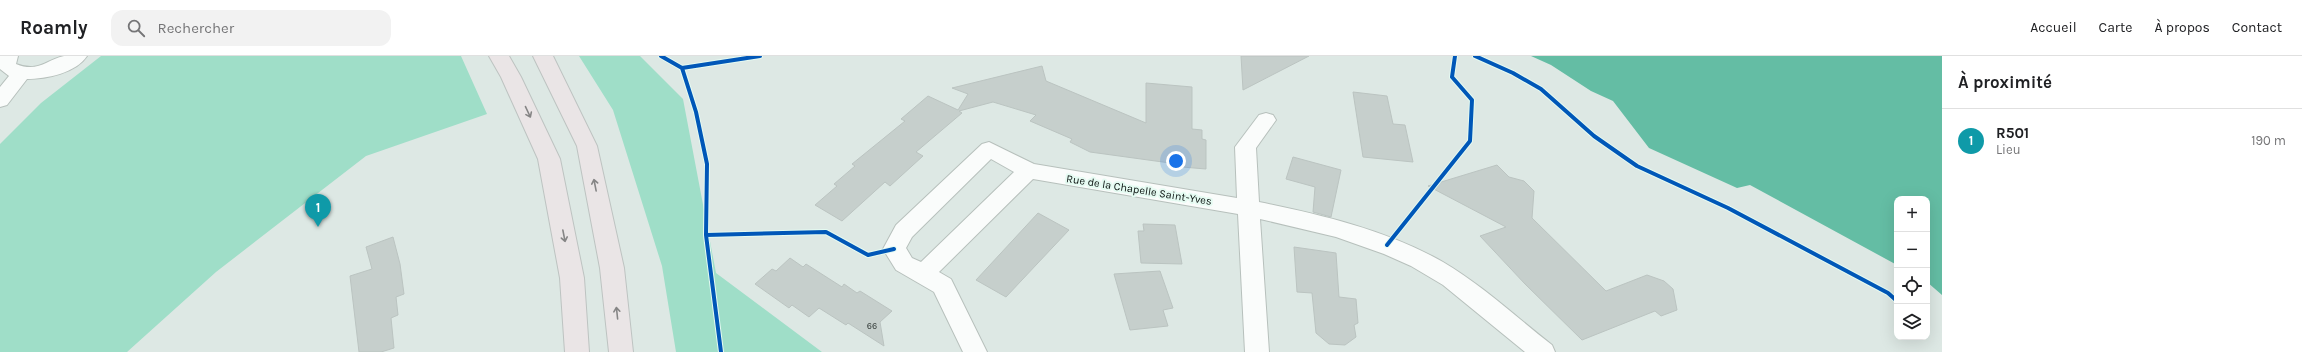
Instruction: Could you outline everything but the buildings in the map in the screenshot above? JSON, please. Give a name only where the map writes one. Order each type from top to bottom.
[{"type":"main road","points":[[499,56],[511,77],[549,159],[572,278],[577,352]]},
{"type":"main road","points":[[543,56],[587,146],[612,268],[621,352]]},
{"type":"street","points":[[8,56],[6,64],[9,68],[22,73],[47,70],[60,66],[77,56]]},
{"type":"street","points":[[0,100],[22,73]]},
{"type":"street","points":[[1257,352],[1245,147],[1266,120]]},
{"type":"street","name":"Rue de la Chapelle Saint-Yves","points":[[975,352],[943,286],[904,264],[894,249],[904,231],[989,150],[1029,171],[1249,208],[1318,222],[1387,245],[1421,260],[1466,290],[1543,352]]},
{"type":"street","points":[[923,274],[1029,171]]},
{"type":"shaded area","points":[[101,56],[461,56],[487,114],[366,156],[216,272],[127,352],[0,352],[0,144],[41,103]]},
{"type":"shaded area","points":[[579,56],[640,56],[683,99],[716,273],[822,352],[676,352],[662,266],[613,110]]},
{"type":"shaded area","points":[[1531,56],[1942,56],[1942,295],[1930,285],[1930,196],[1894,196],[1894,263],[1750,185],[1737,188],[1649,148],[1613,101],[1591,91],[1551,65]]},
{"type":"cycle path","points":[[661,56],[682,68],[760,56]]},
{"type":"cycle path","points":[[1387,245],[1470,141],[1472,100],[1452,77],[1455,56]]},
{"type":"cycle path","points":[[1475,56],[1513,73],[1541,89],[1594,136],[1637,166],[1728,208],[1888,293],[1894,298]]},
{"type":"cycle path","points":[[682,68],[696,112],[707,164],[706,235],[721,352]]},
{"type":"cycle path","points":[[706,235],[826,232],[868,255],[894,249]]},
{"type":"place","name":"R501","points":[[318,227]]}]
